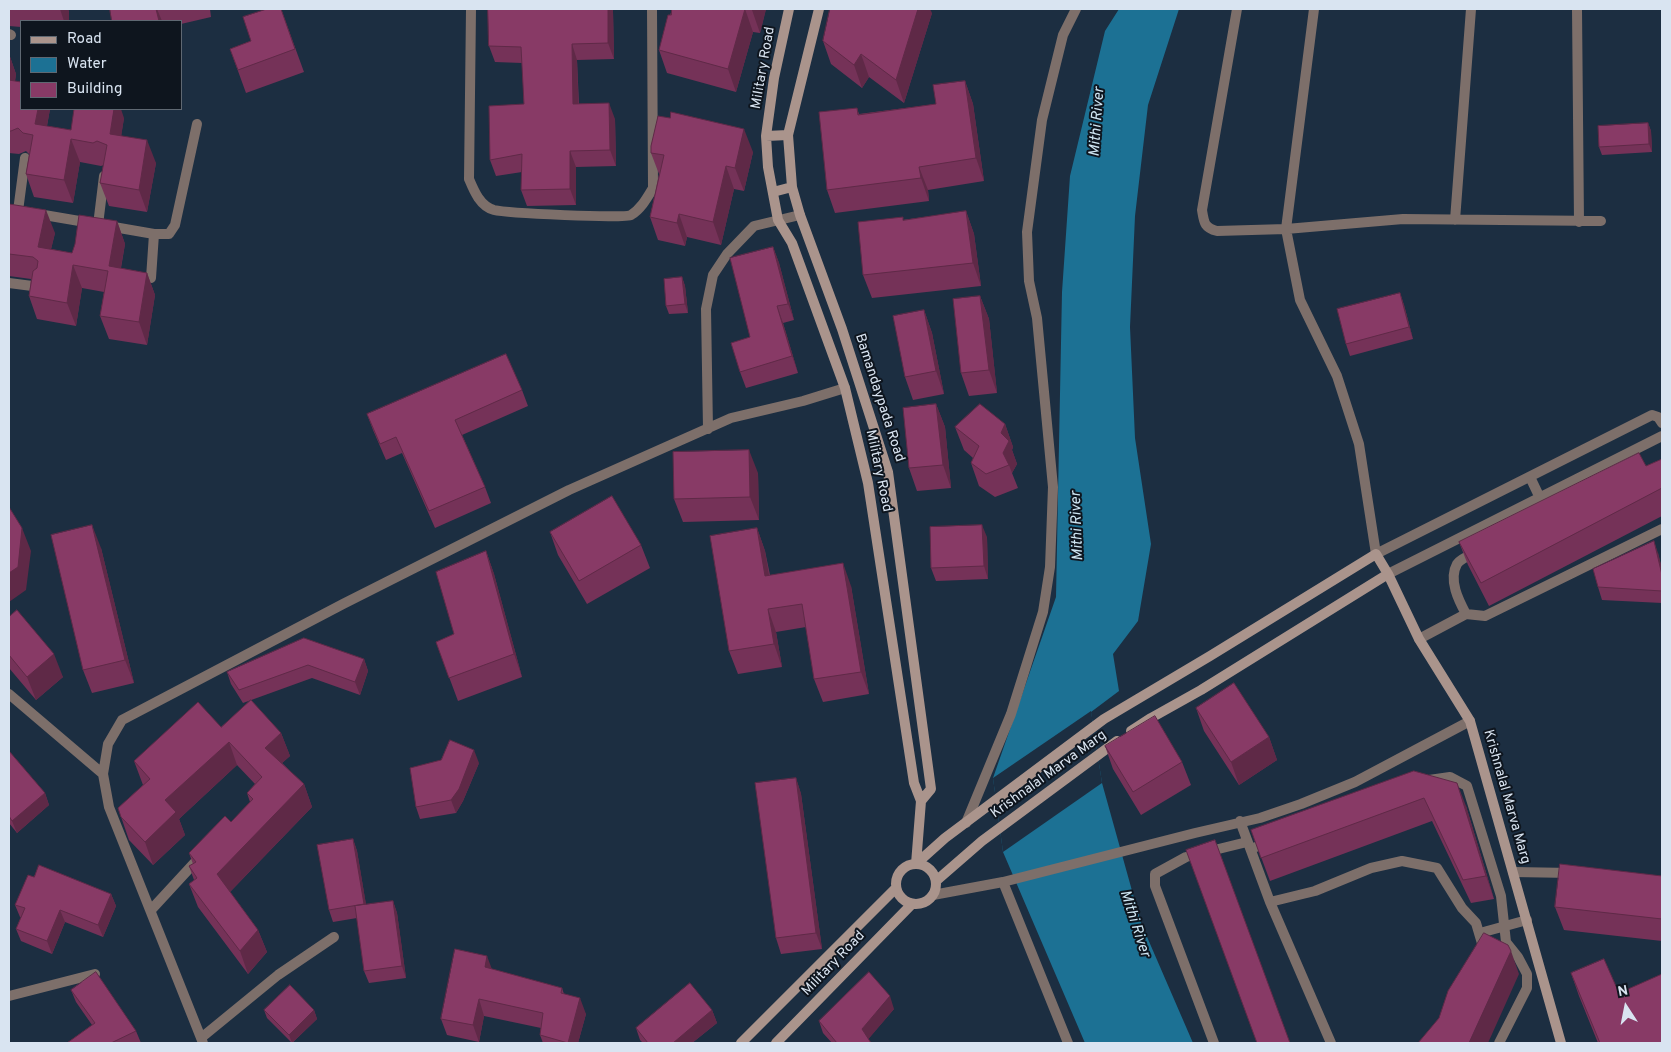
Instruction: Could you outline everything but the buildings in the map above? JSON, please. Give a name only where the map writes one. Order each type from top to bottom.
[{"type":"street","points":[[471,9],[469,179],[477,197],[493,210],[604,217],[630,216],[645,202],[653,188],[652,9]]},
{"type":"street","name":"Military Road","points":[[789,9],[774,78],[766,136],[768,167],[778,220],[792,243],[845,388],[868,483],[882,564],[914,783],[921,801]]},
{"type":"street","name":"Bamandaypada Road","points":[[818,9],[788,136],[792,187],[800,215],[842,329],[888,472],[931,788],[921,801]]},
{"type":"street","points":[[966,823],[1012,714],[1043,612],[1050,567],[1053,488],[1037,318],[1029,282],[1027,232],[1042,120],[1063,35],[1076,9]]},
{"type":"street","points":[[1237,9],[1202,210],[1204,222],[1209,229],[1217,231],[1286,229],[1403,220],[1600,222]]},
{"type":"street","points":[[1314,9],[1286,229],[1300,300],[1337,376],[1359,444],[1376,554]]},
{"type":"street","points":[[1454,220],[1471,9]]},
{"type":"street","points":[[1577,9],[1579,222]]},
{"type":"street","points":[[13,210],[82,227],[98,225],[154,234],[169,234],[175,225],[197,124]]},
{"type":"street","points":[[766,136],[788,136]]},
{"type":"street","points":[[10,221],[25,158]]},
{"type":"street","points":[[98,225],[105,171]]},
{"type":"street","points":[[773,192],[792,187]]},
{"type":"street","points":[[708,429],[706,309],[714,275],[727,254],[754,226],[800,215]]},
{"type":"street","points":[[151,278],[154,234]]},
{"type":"street","points":[[9,283],[40,287]]},
{"type":"street","points":[[826,333],[842,329]]},
{"type":"street","points":[[334,937],[278,976],[202,1041],[109,807],[103,774],[108,744],[122,720],[343,604],[570,490],[732,418],[802,401],[845,388]]},
{"type":"street","points":[[916,864],[945,838],[1104,719],[1376,554],[1652,415],[1658,417],[1662,424]]},
{"type":"street","points":[[1388,574],[1662,436]]},
{"type":"street","points":[[1530,477],[1540,498]]},
{"type":"street","points":[[1419,639],[1466,614],[1485,616],[1662,529]]},
{"type":"street","points":[[1466,614],[1454,587],[1457,564],[1464,558],[1490,545]]},
{"type":"street","name":"Krishnalal Marva Marg","points":[[1376,554],[1388,574],[1419,639],[1470,721],[1561,1043]]},
{"type":"street","points":[[882,564],[900,560]]},
{"type":"street","name":"Krishnalal Marva Marg","points":[[936,881],[982,841],[1151,718],[1201,690],[1388,574]]},
{"type":"street","points":[[900,689],[917,687]]},
{"type":"street","points":[[9,694],[103,774]]},
{"type":"street","points":[[933,895],[1006,881],[1195,832],[1260,818],[1355,782],[1470,721]]},
{"type":"street","points":[[1422,780],[1450,777],[1467,786],[1502,896],[1506,942],[1518,957],[1527,974],[1527,988],[1499,1043]]},
{"type":"street","points":[[916,864],[921,801]]},
{"type":"street","points":[[1240,821],[1270,902],[1332,1043]]},
{"type":"street","points":[[1214,1043],[1154,886],[1155,874],[1186,857],[1278,838]]},
{"type":"street","points":[[151,910],[205,852]]},
{"type":"street","points":[[1270,902],[1315,891],[1371,868],[1402,861],[1437,868],[1462,908],[1476,923],[1485,954],[1480,962]]},
{"type":"street","points":[[916,864],[925,866],[932,872],[936,881],[936,890],[933,895],[922,904],[912,904],[904,901],[896,888],[896,879],[900,871],[907,866],[916,864]]},
{"type":"street","points":[[1513,872],[1578,873]]},
{"type":"street","points":[[1006,881],[1068,1043]]},
{"type":"street","points":[[741,1043],[896,888]]},
{"type":"street","name":"Military Road","points":[[776,1043],[912,904]]},
{"type":"street","points":[[1480,934],[1527,920]]},
{"type":"street","points":[[9,996],[95,974]]},
{"type":"water","name":"Mithi River","points":[[1119,9],[1179,9],[1148,105],[1135,216],[1130,327],[1135,438],[1151,544],[1138,621],[1113,654],[1119,691],[1091,712],[1102,783],[1141,923],[1193,1043],[1085,1043],[1003,852],[993,778],[1056,597],[1062,292],[1070,176],[1105,31]]},
{"type":"pier","points":[[1091,711],[1102,783],[1003,852],[993,778]]}]
